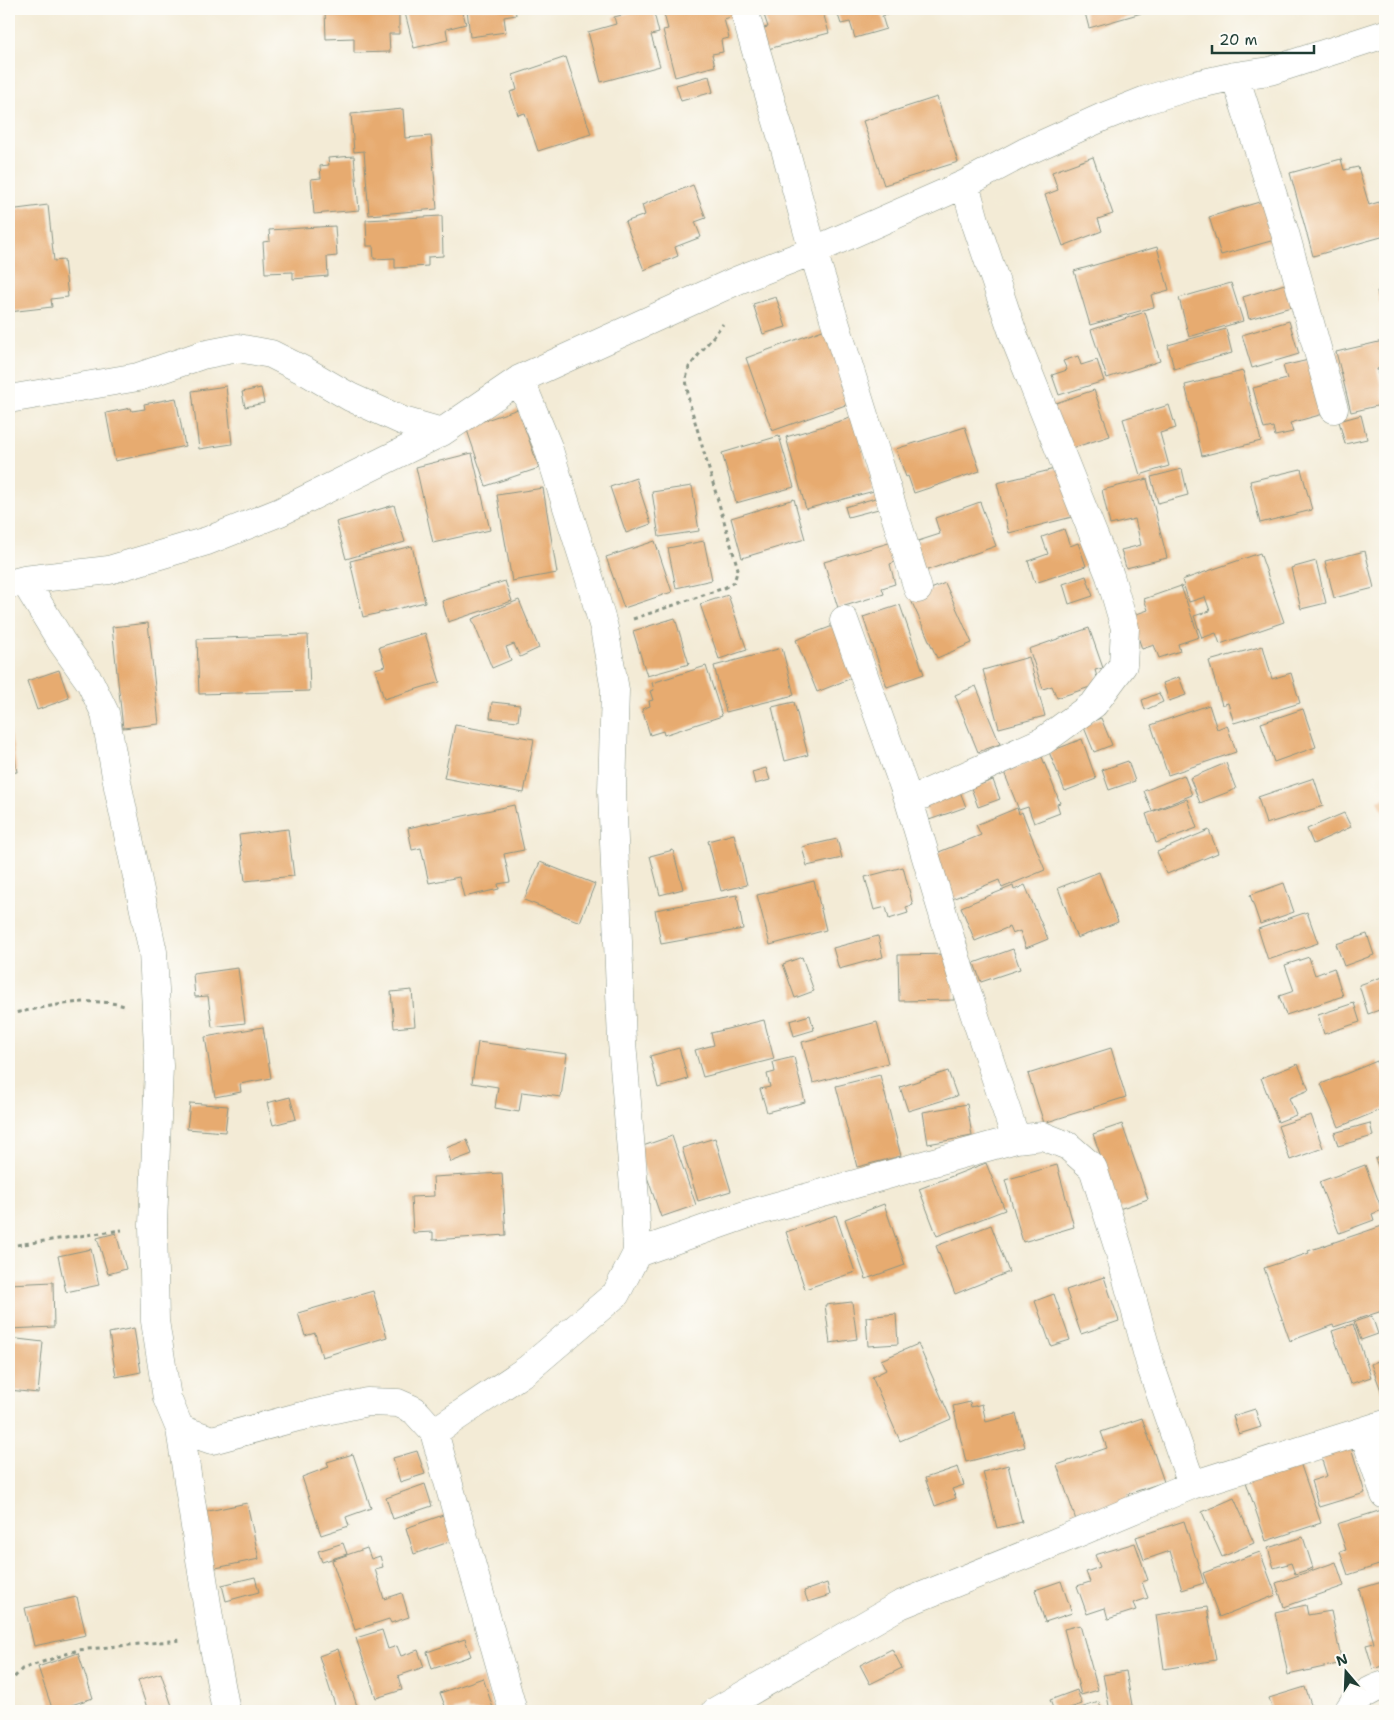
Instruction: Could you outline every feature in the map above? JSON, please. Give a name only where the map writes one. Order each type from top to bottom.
[{"type":"street","points":[[746,17],[814,251],[918,589]]},
{"type":"street","points":[[226,1711],[212,1637],[180,1429],[167,1398],[155,1321],[153,1226],[159,1066],[153,952],[118,787],[105,713],[90,682],[16,582],[109,570],[207,541],[280,512],[442,432],[520,379],[738,280],[814,251],[965,184],[1025,152],[1120,110],[1195,85],[1235,76],[1270,71],[1385,34]]},
{"type":"street","points":[[1235,76],[1284,233],[1334,409]]},
{"type":"street","points":[[909,801],[1043,741],[1094,704],[1123,666],[1125,628],[1110,576],[1015,339],[976,224],[965,184]]},
{"type":"street","points":[[9,399],[138,377],[202,355],[238,348],[271,354],[350,397],[403,422],[442,432]]},
{"type":"street","points":[[434,1432],[528,1369],[616,1294],[637,1253],[635,1199],[622,1042],[612,791],[615,690],[604,628],[590,580],[548,447],[520,379]]},
{"type":"street","points":[[844,620],[909,801],[962,977],[1016,1139]]},
{"type":"street","points":[[637,1253],[748,1214],[1016,1139],[1043,1136],[1068,1146],[1093,1168],[1119,1250],[1151,1367],[1192,1485]]},
{"type":"street","points":[[180,1429],[212,1440],[298,1417],[367,1402],[398,1403],[414,1410],[434,1432],[513,1711]]},
{"type":"street","points":[[716,1711],[900,1605],[1192,1485],[1374,1427],[1385,1495]]},
{"type":"street","points":[[1348,1711],[1352,1704],[1373,1689],[1385,1685]]},
{"type":"path","points":[[604,628],[724,588],[734,582],[738,569],[688,401],[686,379],[689,366],[730,315],[738,299],[738,280]]},
{"type":"path","points":[[9,1014],[70,1003],[112,1002],[156,1016]]},
{"type":"path","points":[[9,1246],[153,1226]]},
{"type":"path","points":[[9,1683],[22,1669],[78,1650],[212,1637]]},
{"type":"building","points":[[325,9],[399,9],[399,34],[389,34],[390,52],[354,53],[354,38],[326,39]]},
{"type":"building","points":[[404,9],[462,9],[466,24],[446,29],[448,40],[414,48]]},
{"type":"building","points":[[467,9],[515,9],[516,15],[504,17],[506,32],[470,37]]},
{"type":"building","points":[[645,9],[653,9],[659,33],[651,35],[660,66],[601,82],[588,32],[616,24],[614,17]]},
{"type":"building","points":[[677,9],[733,9],[735,16],[724,19],[729,38],[721,40],[723,52],[712,54],[715,66],[675,77],[663,30],[668,29],[664,14]]},
{"type":"building","points":[[772,9],[822,9],[829,33],[764,50],[759,29],[768,27],[764,15],[773,12]]},
{"type":"building","points":[[836,9],[890,9],[891,14],[882,16],[886,29],[855,38],[850,22],[841,24]]},
{"type":"building","points":[[1084,9],[1144,9],[1145,12],[1089,28]]},
{"type":"building","points":[[566,57],[591,134],[538,151],[525,113],[518,115],[510,92],[517,90],[513,75]]},
{"type":"building","points":[[709,76],[713,92],[681,101],[676,85]]},
{"type":"building","points":[[937,97],[958,162],[884,185],[863,121]]},
{"type":"building","points":[[403,109],[405,138],[431,136],[437,209],[369,215],[364,151],[354,152],[351,114]]},
{"type":"building","points":[[354,156],[359,210],[314,214],[311,179],[321,178],[320,166],[329,165],[328,158]]},
{"type":"building","points":[[1093,157],[1113,214],[1098,219],[1102,231],[1063,246],[1045,195],[1058,190],[1052,172]]},
{"type":"building","points":[[1341,159],[1344,170],[1358,167],[1369,205],[1379,202],[1385,223],[1385,236],[1313,256],[1290,173]]},
{"type":"building","points":[[693,185],[706,218],[695,222],[701,237],[675,247],[678,256],[644,270],[625,222],[645,215],[642,205]]},
{"type":"building","points":[[1266,200],[1278,239],[1221,255],[1209,217]]},
{"type":"building","points":[[48,205],[54,261],[64,260],[68,297],[51,299],[52,307],[9,312],[9,210]]},
{"type":"building","points":[[442,216],[443,256],[428,257],[428,266],[395,268],[395,258],[374,259],[373,246],[367,246],[366,220]]},
{"type":"building","points":[[335,226],[337,256],[327,257],[328,276],[293,279],[293,272],[265,273],[263,242],[270,241],[269,230]]},
{"type":"building","points":[[1157,247],[1169,290],[1151,295],[1154,307],[1090,325],[1074,271]]},
{"type":"building","points":[[1291,282],[1298,305],[1249,319],[1243,297]]},
{"type":"building","points":[[1231,283],[1243,321],[1189,337],[1179,298]]},
{"type":"building","points":[[1385,289],[1385,322],[1377,291]]},
{"type":"building","points":[[776,297],[786,327],[763,334],[753,304]]},
{"type":"building","points":[[1145,312],[1160,361],[1107,378],[1091,330]]},
{"type":"building","points":[[1289,321],[1299,354],[1252,368],[1242,335]]},
{"type":"building","points":[[828,328],[854,402],[772,431],[746,358]]},
{"type":"building","points":[[1226,329],[1232,353],[1174,369],[1168,345]]},
{"type":"building","points":[[1383,341],[1385,367],[1377,369],[1385,404],[1351,412],[1336,352]]},
{"type":"building","points":[[1078,356],[1081,365],[1097,360],[1104,381],[1059,395],[1052,375],[1067,370],[1063,361]]},
{"type":"building","points":[[1317,358],[1331,412],[1290,423],[1293,432],[1275,436],[1273,427],[1264,429],[1253,388],[1287,379],[1283,366]]},
{"type":"building","points":[[1243,371],[1261,441],[1202,456],[1185,385]]},
{"type":"building","points":[[226,386],[232,444],[199,449],[192,391]]},
{"type":"building","points":[[261,388],[264,403],[245,407],[242,392]]},
{"type":"building","points":[[1094,390],[1110,436],[1066,450],[1050,405]]},
{"type":"building","points":[[176,398],[185,446],[115,461],[106,413],[131,408],[132,411],[145,409],[144,404]]},
{"type":"building","points":[[1169,405],[1176,428],[1160,433],[1169,466],[1140,475],[1123,419]]},
{"type":"building","points":[[518,409],[539,468],[486,486],[466,427]]},
{"type":"building","points":[[1361,415],[1367,439],[1345,444],[1339,421]]},
{"type":"building","points":[[854,417],[874,491],[806,509],[786,437]]},
{"type":"building","points":[[965,427],[980,471],[914,493],[896,449]]},
{"type":"building","points":[[779,436],[794,487],[736,503],[722,453]]},
{"type":"building","points":[[472,453],[490,530],[433,543],[416,467]]},
{"type":"building","points":[[1063,467],[1076,516],[1009,533],[997,483]]},
{"type":"building","points":[[1182,469],[1188,495],[1158,503],[1151,477]]},
{"type":"building","points":[[1301,469],[1312,510],[1260,523],[1250,481]]},
{"type":"building","points":[[636,478],[651,524],[626,533],[610,487]]},
{"type":"building","points":[[1147,479],[1167,558],[1126,568],[1121,550],[1141,545],[1135,519],[1110,525],[1102,490]]},
{"type":"building","points":[[692,486],[699,531],[659,537],[652,492]]},
{"type":"building","points":[[543,488],[557,573],[512,581],[497,495]]},
{"type":"building","points":[[882,496],[886,507],[848,517],[845,507]]},
{"type":"building","points":[[794,499],[805,539],[742,558],[731,518]]},
{"type":"building","points":[[980,502],[996,546],[922,572],[912,543],[940,534],[935,518]]},
{"type":"building","points":[[394,505],[405,542],[346,559],[336,522]]},
{"type":"building","points":[[1064,529],[1070,546],[1078,543],[1086,566],[1035,583],[1028,561],[1048,554],[1042,537]]},
{"type":"building","points":[[655,541],[672,592],[624,608],[606,557]]},
{"type":"building","points":[[704,541],[712,580],[676,588],[668,548]]},
{"type":"building","points":[[892,542],[898,561],[890,564],[895,584],[882,588],[884,594],[838,608],[824,562]]},
{"type":"building","points":[[412,546],[425,602],[363,617],[350,561]]},
{"type":"building","points":[[1365,551],[1374,588],[1334,598],[1325,561]]},
{"type":"building","points":[[1260,553],[1284,622],[1220,644],[1216,633],[1202,638],[1194,616],[1210,611],[1205,597],[1189,602],[1182,580]]},
{"type":"building","points":[[1316,561],[1326,603],[1301,609],[1291,568]]},
{"type":"building","points":[[1086,576],[1093,596],[1069,604],[1063,584]]},
{"type":"building","points":[[505,581],[512,601],[448,622],[442,601]]},
{"type":"building","points":[[945,583],[972,643],[937,658],[910,598]]},
{"type":"building","points":[[1181,586],[1199,637],[1178,644],[1180,651],[1159,658],[1154,645],[1142,649],[1131,616],[1148,610],[1144,599]]},
{"type":"building","points":[[728,595],[747,650],[719,659],[700,604]]},
{"type":"building","points":[[519,600],[539,648],[520,657],[514,644],[506,647],[511,660],[492,668],[472,619]]},
{"type":"building","points":[[900,605],[924,674],[887,687],[863,617]]},
{"type":"building","points":[[675,618],[689,664],[647,676],[633,631]]},
{"type":"building","points":[[148,623],[159,724],[123,728],[112,627]]},
{"type":"building","points":[[838,624],[859,675],[817,692],[796,640]]},
{"type":"building","points":[[1089,628],[1103,668],[1095,670],[1099,684],[1057,698],[1052,686],[1043,689],[1029,649]]},
{"type":"building","points":[[425,633],[440,682],[384,699],[375,669],[385,666],[379,647]]},
{"type":"building","points":[[308,635],[310,691],[199,694],[197,639]]},
{"type":"building","points":[[1263,646],[1272,679],[1291,673],[1300,703],[1234,723],[1228,703],[1222,705],[1209,661]]},
{"type":"building","points":[[782,648],[794,695],[726,712],[714,666]]},
{"type":"building","points":[[1029,657],[1045,716],[999,728],[983,670]]},
{"type":"building","points":[[706,666],[722,716],[664,735],[663,731],[650,735],[642,709],[650,706],[649,701],[653,700],[650,691],[654,690],[652,683]]},
{"type":"building","points":[[59,670],[69,698],[37,710],[27,681]]},
{"type":"building","points":[[1179,677],[1186,695],[1169,701],[1163,683]]},
{"type":"building","points":[[976,686],[1000,744],[978,752],[955,695]]},
{"type":"building","points":[[1159,693],[1163,702],[1145,710],[1142,700]]},
{"type":"building","points":[[492,702],[520,705],[518,721],[490,718]]},
{"type":"building","points":[[794,702],[808,755],[785,761],[772,707]]},
{"type":"building","points":[[1209,705],[1217,729],[1227,725],[1236,752],[1168,775],[1151,725]]},
{"type":"building","points":[[1303,709],[1316,747],[1274,762],[1261,723]]},
{"type":"building","points":[[1101,718],[1112,745],[1094,752],[1083,725]]},
{"type":"building","points":[[9,724],[17,772],[9,773]]},
{"type":"building","points":[[455,725],[534,739],[524,793],[444,778]]},
{"type":"building","points":[[1082,739],[1096,779],[1065,791],[1049,752]]},
{"type":"building","points":[[1042,757],[1060,803],[1057,804],[1060,813],[1034,823],[1028,807],[1019,810],[1004,772]]},
{"type":"building","points":[[1128,761],[1135,781],[1109,790],[1102,770]]},
{"type":"building","points":[[1226,763],[1236,789],[1200,803],[1190,778]]},
{"type":"building","points":[[766,768],[770,780],[755,784],[752,772]]},
{"type":"building","points":[[1184,775],[1192,795],[1152,811],[1144,791]]},
{"type":"building","points":[[1314,778],[1323,806],[1266,824],[1258,797]]},
{"type":"building","points":[[993,780],[1000,799],[978,807],[971,788]]},
{"type":"building","points":[[959,789],[966,807],[929,820],[922,801]]},
{"type":"building","points":[[1385,797],[1385,817],[1378,800]]},
{"type":"building","points":[[1187,799],[1197,828],[1156,843],[1146,814]]},
{"type":"building","points":[[514,805],[524,850],[504,854],[510,882],[498,884],[499,889],[464,897],[459,877],[429,883],[421,848],[412,850],[408,828]]},
{"type":"building","points":[[1017,808],[1019,814],[1022,812],[1045,870],[1002,888],[999,880],[952,899],[934,854],[981,835],[976,825]]},
{"type":"building","points":[[1344,813],[1351,827],[1313,844],[1307,829]]},
{"type":"building","points":[[288,829],[294,876],[245,881],[239,835]]},
{"type":"building","points":[[1209,830],[1218,853],[1167,874],[1157,852]]},
{"type":"building","points":[[734,834],[747,885],[721,891],[708,841]]},
{"type":"building","points":[[837,839],[842,858],[807,866],[802,847]]},
{"type":"building","points":[[673,850],[683,889],[660,895],[650,856]]},
{"type":"building","points":[[540,862],[595,884],[580,922],[524,900]]},
{"type":"building","points":[[903,867],[913,905],[906,907],[908,913],[889,919],[886,907],[874,910],[865,877]]},
{"type":"building","points":[[1099,872],[1118,922],[1077,938],[1058,888]]},
{"type":"building","points":[[814,881],[826,930],[770,945],[757,895]]},
{"type":"building","points":[[1284,883],[1294,912],[1260,924],[1250,895]]},
{"type":"building","points":[[1025,885],[1048,939],[1026,948],[1020,931],[1012,934],[1009,927],[975,941],[961,907],[1013,886],[1014,890]]},
{"type":"building","points":[[737,895],[743,929],[661,944],[655,910]]},
{"type":"building","points":[[1307,912],[1318,943],[1268,960],[1258,929]]},
{"type":"building","points":[[1367,934],[1374,955],[1344,966],[1336,944]]},
{"type":"building","points":[[878,936],[883,957],[839,969],[833,948]]},
{"type":"building","points":[[1013,949],[1020,969],[981,982],[974,963]]},
{"type":"building","points":[[953,954],[954,1000],[899,1001],[898,955]]},
{"type":"building","points":[[802,957],[814,991],[795,998],[783,964]]},
{"type":"building","points":[[1309,957],[1315,975],[1334,968],[1343,996],[1286,1015],[1279,996],[1294,991],[1285,965]]},
{"type":"building","points":[[238,968],[245,1023],[212,1027],[208,996],[195,997],[193,974]]},
{"type":"building","points":[[1385,976],[1385,1008],[1368,1014],[1359,985]]},
{"type":"building","points":[[412,990],[415,1026],[394,1028],[391,992]]},
{"type":"building","points":[[1354,1003],[1360,1022],[1324,1034],[1318,1015]]},
{"type":"building","points":[[810,1015],[814,1030],[794,1036],[790,1021]]},
{"type":"building","points":[[764,1020],[774,1059],[703,1077],[695,1050],[714,1045],[711,1033]]},
{"type":"building","points":[[877,1022],[888,1063],[813,1083],[802,1042]]},
{"type":"building","points":[[263,1027],[271,1078],[240,1084],[241,1092],[215,1097],[205,1037]]},
{"type":"building","points":[[478,1042],[567,1054],[561,1097],[522,1092],[519,1112],[495,1108],[498,1087],[472,1083]]},
{"type":"building","points":[[679,1048],[688,1079],[658,1088],[650,1056]]},
{"type":"building","points":[[1111,1048],[1126,1097],[1044,1123],[1028,1074]]},
{"type":"building","points":[[794,1057],[805,1102],[767,1112],[760,1089],[770,1087],[767,1074],[775,1072],[773,1062]]},
{"type":"building","points":[[1377,1061],[1385,1079],[1385,1108],[1339,1127],[1321,1084]]},
{"type":"building","points":[[1298,1064],[1309,1090],[1289,1098],[1296,1115],[1278,1122],[1261,1078]]},
{"type":"building","points":[[948,1071],[957,1096],[908,1111],[900,1087]]},
{"type":"building","points":[[880,1075],[901,1156],[857,1167],[836,1086]]},
{"type":"building","points":[[290,1097],[296,1119],[273,1125],[267,1103]]},
{"type":"building","points":[[190,1103],[228,1106],[225,1132],[187,1129]]},
{"type":"building","points":[[967,1104],[972,1136],[928,1144],[923,1112]]},
{"type":"building","points":[[1311,1115],[1323,1148],[1290,1160],[1278,1126]]},
{"type":"building","points":[[1370,1123],[1373,1136],[1338,1146],[1334,1133]]},
{"type":"building","points":[[1122,1124],[1148,1199],[1119,1209],[1093,1134]]},
{"type":"building","points":[[672,1136],[696,1205],[661,1217],[637,1148]]},
{"type":"building","points":[[715,1138],[731,1191],[698,1201],[682,1148]]},
{"type":"building","points":[[467,1140],[472,1154],[451,1162],[446,1148]]},
{"type":"building","points":[[1385,1144],[1385,1155],[1381,1146]]},
{"type":"building","points":[[1385,1155],[1385,1174],[1382,1175],[1375,1159]]},
{"type":"building","points":[[986,1163],[1005,1210],[937,1236],[919,1189]]},
{"type":"building","points":[[1057,1165],[1074,1227],[1023,1242],[1005,1180]]},
{"type":"building","points":[[1365,1165],[1382,1210],[1372,1214],[1374,1220],[1339,1233],[1319,1182]]},
{"type":"building","points":[[502,1173],[506,1235],[433,1240],[433,1232],[413,1233],[411,1197],[434,1196],[433,1177]]},
{"type":"building","points":[[884,1204],[905,1265],[866,1279],[845,1219]]},
{"type":"building","points":[[836,1215],[855,1272],[805,1289],[786,1232]]},
{"type":"building","points":[[991,1225],[1009,1272],[955,1294],[936,1246]]},
{"type":"building","points":[[1385,1225],[1385,1310],[1334,1327],[1333,1325],[1290,1341],[1264,1268]]},
{"type":"building","points":[[116,1233],[126,1269],[108,1274],[97,1238]]},
{"type":"building","points":[[91,1249],[99,1285],[66,1292],[58,1256]]},
{"type":"building","points":[[1104,1277],[1119,1321],[1081,1334],[1066,1290]]},
{"type":"building","points":[[53,1282],[54,1327],[9,1329],[9,1284]]},
{"type":"building","points":[[373,1291],[387,1337],[322,1357],[315,1333],[305,1336],[298,1313]]},
{"type":"building","points":[[1054,1294],[1070,1340],[1051,1346],[1035,1301]]},
{"type":"building","points":[[852,1302],[857,1339],[830,1343],[825,1305]]},
{"type":"building","points":[[896,1314],[898,1344],[868,1346],[866,1317]]},
{"type":"building","points":[[1372,1316],[1378,1334],[1361,1340],[1354,1322]]},
{"type":"building","points":[[1353,1324],[1371,1377],[1350,1384],[1332,1331]]},
{"type":"building","points":[[134,1328],[141,1372],[116,1377],[109,1333]]},
{"type":"building","points":[[9,1338],[43,1342],[38,1393],[9,1390]]},
{"type":"building","points":[[918,1344],[951,1419],[900,1441],[872,1377],[886,1370],[881,1360]]},
{"type":"building","points":[[1385,1358],[1385,1401],[1371,1364]]},
{"type":"building","points":[[970,1402],[971,1407],[982,1404],[986,1422],[1016,1414],[1025,1447],[966,1462],[953,1406]]},
{"type":"building","points":[[1255,1409],[1261,1427],[1239,1434],[1233,1416]]},
{"type":"building","points":[[1142,1418],[1164,1482],[1128,1494],[1130,1501],[1076,1520],[1057,1465],[1107,1448],[1101,1432]]},
{"type":"building","points":[[1350,1444],[1365,1493],[1319,1507],[1311,1481],[1327,1476],[1320,1454]]},
{"type":"building","points":[[417,1451],[425,1474],[400,1482],[393,1458]]},
{"type":"building","points":[[353,1454],[371,1508],[346,1517],[349,1526],[321,1535],[302,1477],[329,1467],[327,1462]]},
{"type":"building","points":[[1298,1457],[1321,1523],[1266,1541],[1244,1476]]},
{"type":"building","points":[[1008,1465],[1022,1522],[997,1528],[983,1472]]},
{"type":"building","points":[[958,1467],[964,1485],[952,1489],[956,1498],[935,1506],[925,1478]]},
{"type":"building","points":[[425,1484],[432,1506],[393,1519],[386,1498]]},
{"type":"building","points":[[1234,1498],[1254,1543],[1222,1557],[1202,1512]]},
{"type":"building","points":[[247,1503],[259,1559],[211,1569],[199,1513]]},
{"type":"building","points":[[1385,1509],[1385,1563],[1348,1575],[1340,1552],[1346,1550],[1337,1524]]},
{"type":"building","points":[[446,1514],[455,1540],[414,1554],[406,1528]]},
{"type":"building","points":[[1184,1521],[1204,1583],[1182,1590],[1170,1551],[1144,1560],[1136,1537]]},
{"type":"building","points":[[1303,1537],[1313,1568],[1295,1574],[1291,1563],[1274,1568],[1268,1548]]},
{"type":"building","points":[[343,1543],[347,1554],[322,1562],[318,1551]]},
{"type":"building","points":[[1135,1543],[1148,1580],[1142,1582],[1148,1598],[1133,1603],[1136,1610],[1108,1619],[1105,1608],[1087,1614],[1077,1586],[1090,1582],[1086,1572],[1100,1567],[1095,1555]]},
{"type":"building","points":[[367,1548],[371,1559],[380,1556],[383,1567],[375,1569],[384,1599],[402,1593],[409,1617],[391,1623],[389,1619],[355,1630],[332,1560]]},
{"type":"building","points":[[1260,1552],[1276,1595],[1219,1617],[1203,1573]]},
{"type":"building","points":[[1336,1562],[1344,1586],[1284,1607],[1276,1583]]},
{"type":"building","points":[[255,1577],[259,1592],[226,1601],[222,1585]]},
{"type":"building","points":[[1061,1581],[1072,1613],[1045,1622],[1035,1590]]},
{"type":"building","points":[[1385,1581],[1385,1665],[1373,1669],[1366,1645],[1374,1643],[1359,1589]]},
{"type":"building","points":[[827,1583],[830,1595],[808,1602],[804,1591]]},
{"type":"building","points":[[77,1597],[86,1635],[34,1646],[25,1608]]},
{"type":"building","points":[[1306,1605],[1308,1615],[1331,1611],[1342,1663],[1288,1675],[1275,1612]]},
{"type":"building","points":[[1207,1607],[1216,1660],[1164,1669],[1156,1615]]},
{"type":"building","points":[[1080,1625],[1098,1690],[1081,1695],[1064,1629]]},
{"type":"building","points":[[382,1630],[388,1649],[397,1646],[401,1656],[418,1650],[424,1667],[398,1676],[402,1690],[376,1698],[356,1638]]},
{"type":"building","points":[[465,1639],[471,1656],[432,1669],[427,1652]]},
{"type":"building","points":[[338,1649],[358,1709],[351,1711],[337,1711],[319,1656]]},
{"type":"building","points":[[892,1649],[902,1668],[870,1684],[860,1665]]},
{"type":"building","points":[[78,1653],[93,1698],[53,1711],[38,1667]]},
{"type":"building","points":[[1126,1671],[1133,1711],[1110,1711],[1103,1675]]},
{"type":"building","points":[[161,1673],[172,1706],[156,1711],[148,1711],[138,1680]]},
{"type":"building","points":[[483,1678],[494,1711],[468,1711],[467,1707],[447,1711],[440,1693]]},
{"type":"building","points":[[1305,1687],[1313,1711],[1273,1711],[1269,1698]]},
{"type":"building","points":[[1077,1690],[1082,1704],[1061,1711],[1054,1711],[1050,1700]]},
{"type":"building","points":[[1099,1702],[1102,1711],[1071,1711]]},
{"type":"building","points":[[94,1706],[95,1711],[79,1711]]}]
